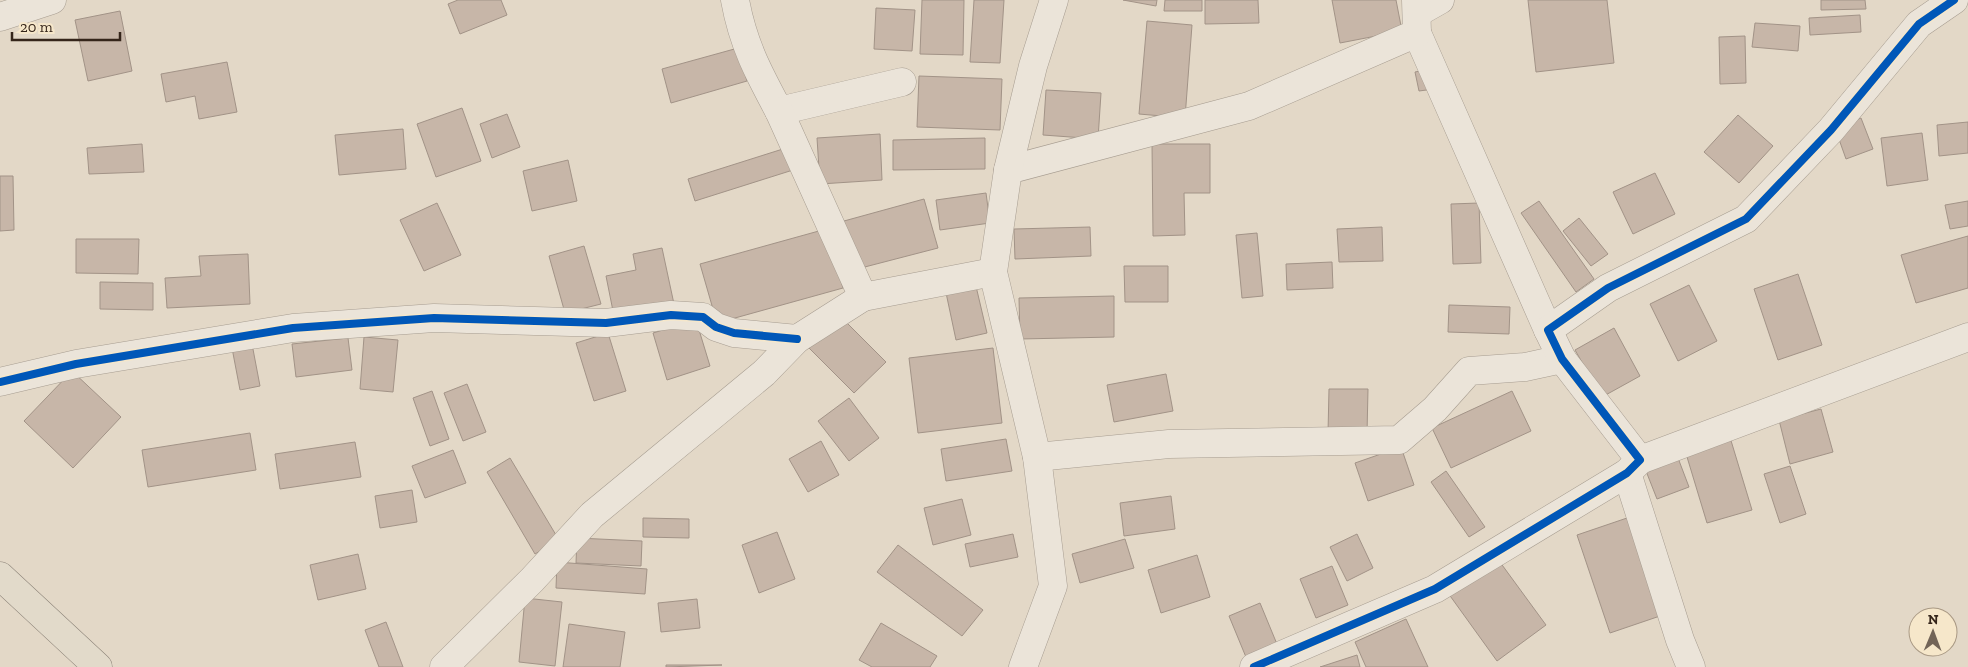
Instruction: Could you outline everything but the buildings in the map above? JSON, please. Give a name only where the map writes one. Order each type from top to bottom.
[{"type":"main road","points":[[0,576],[98,667]]},
{"type":"street","points":[[0,17],[52,0]]},
{"type":"street","points":[[735,0],[741,32],[759,74],[779,111],[864,297]]},
{"type":"street","points":[[1023,667],[1053,586],[1037,457],[993,272],[1008,170],[1033,66],[1054,0]]},
{"type":"street","points":[[1548,330],[1608,288],[1746,219],[1831,130],[1919,24],[1954,0]]},
{"type":"street","points":[[1008,170],[1249,106],[1422,11],[1548,330],[1562,359],[1634,467],[1680,640],[1691,667]]},
{"type":"street","points":[[779,111],[902,82]]},
{"type":"street","points":[[444,667],[532,580],[592,515],[764,373],[797,339],[864,297],[993,272]]},
{"type":"street","points":[[0,382],[76,364],[293,328],[434,318],[606,323],[671,315],[703,317],[716,327],[734,333],[797,339]]},
{"type":"street","points":[[1254,667],[1435,589],[1634,467],[1968,337]]},
{"type":"street","points":[[1037,457],[1169,444],[1399,440],[1436,409],[1470,372],[1526,367],[1562,359]]},
{"type":"cycle path","points":[[1254,667],[1435,589],[1627,473],[1640,460],[1562,359],[1548,330],[1608,288],[1746,219],[1831,130],[1919,24],[1954,0]]},
{"type":"cycle path","points":[[0,382],[76,364],[293,328],[434,318],[606,323],[671,315],[703,317],[716,327],[734,333],[797,339]]}]
